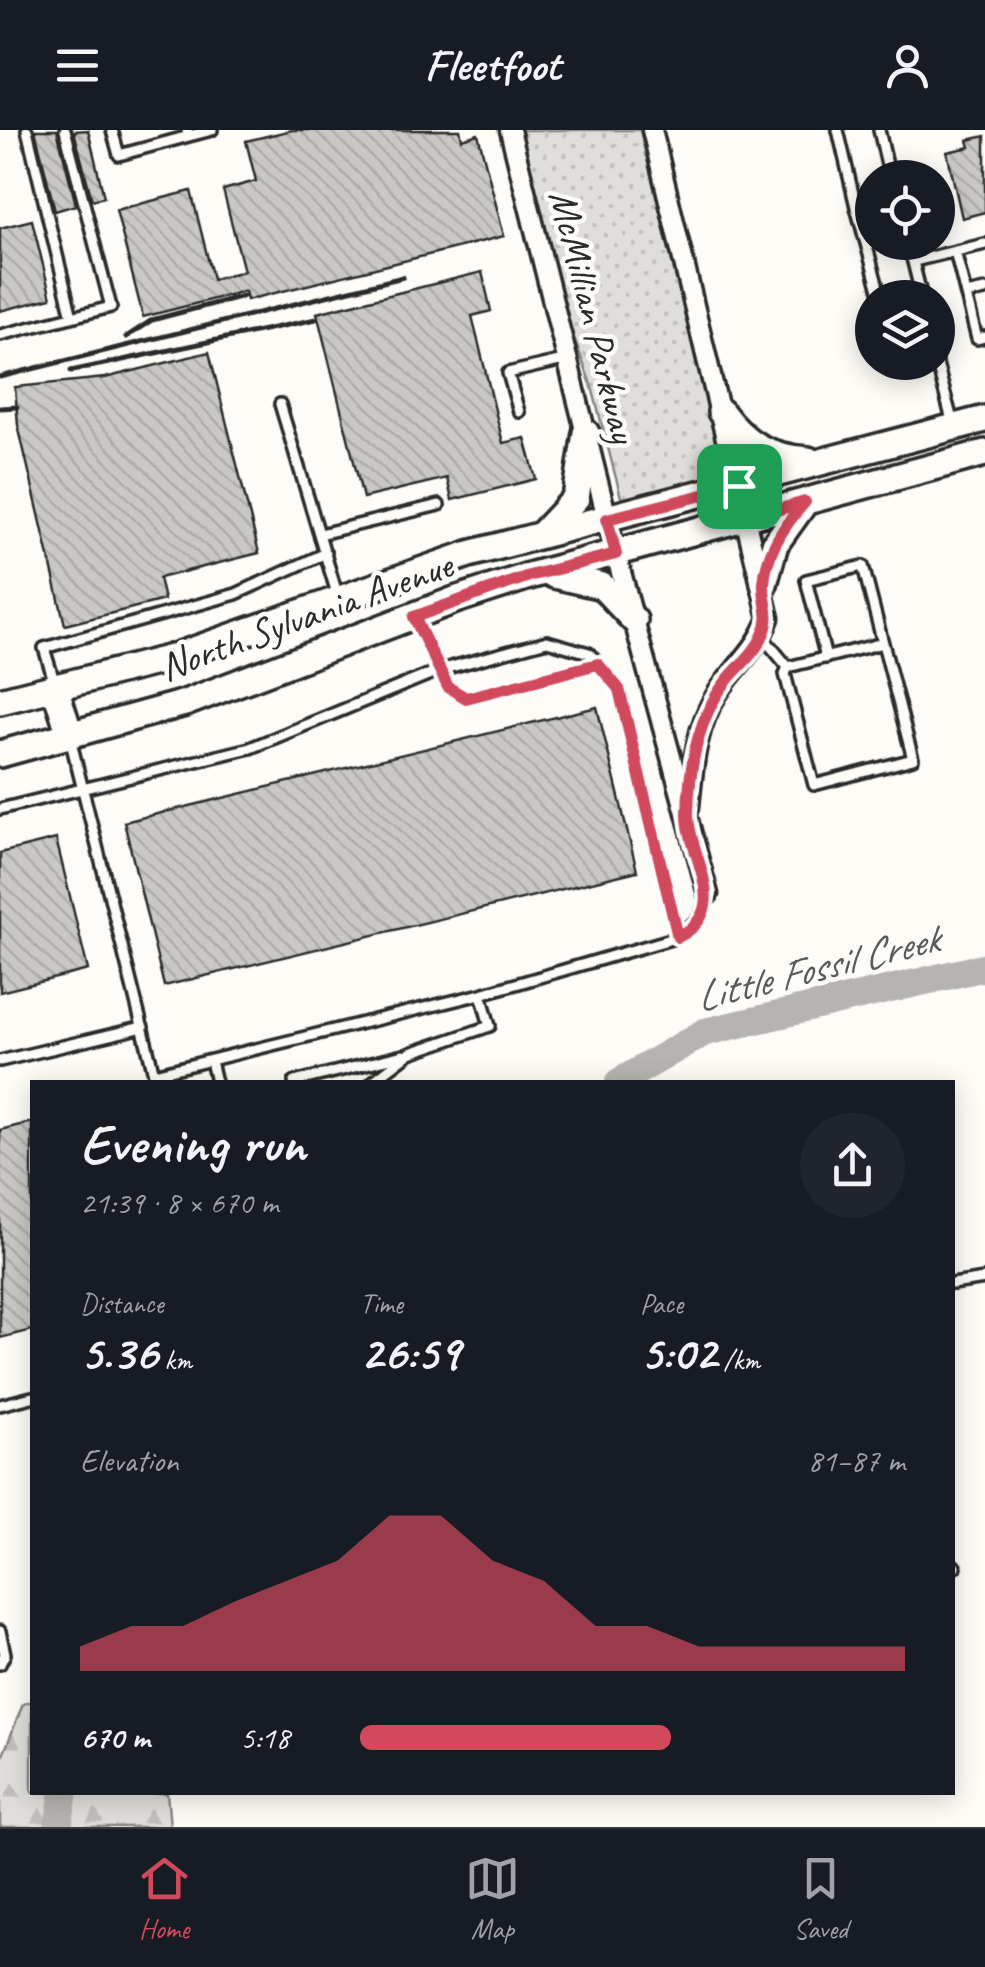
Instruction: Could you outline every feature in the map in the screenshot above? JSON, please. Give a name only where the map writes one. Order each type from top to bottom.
[{"type":"main road","points":[[721,412],[748,444],[780,458],[818,461]]},
{"type":"main road","name":"North Sylvania Avenue","points":[[0,701],[168,659],[469,554],[985,419]]},
{"type":"main road","points":[[536,538],[558,522],[576,498],[586,433]]},
{"type":"main road","name":"North Sylvania Avenue","points":[[0,754],[222,691],[529,576],[985,453]]},
{"type":"main road","points":[[764,584],[775,544],[805,502]]},
{"type":"main road","points":[[529,576],[583,579],[602,586],[634,620]]},
{"type":"main road","points":[[56,687],[70,735]]},
{"type":"street","name":"McMillian Parkway","points":[[510,130],[616,554],[708,894]]},
{"type":"street","points":[[652,130],[770,618],[763,637],[714,698],[703,722],[695,750],[688,818]]},
{"type":"lane","points":[[28,130],[72,317]]},
{"type":"lane","points":[[0,334],[111,307],[65,130]]},
{"type":"lane","points":[[112,130],[119,155],[188,133],[212,130]]},
{"type":"lane","points":[[838,130],[855,203]]},
{"type":"lane","points":[[879,130],[886,160]]},
{"type":"lane","points":[[985,244],[955,251],[977,339],[985,337]]},
{"type":"lane","points":[[918,260],[914,261],[918,280]]},
{"type":"lane","points":[[966,294],[985,290]]},
{"type":"lane","points":[[519,412],[508,374],[568,359]]},
{"type":"lane","points":[[942,380],[954,427]]},
{"type":"lane","points":[[280,404],[338,597]]},
{"type":"lane","points":[[320,534],[439,505]]},
{"type":"lane","points":[[56,687],[44,648],[236,594],[326,554]]},
{"type":"lane","points":[[788,667],[785,674],[814,785],[913,759],[863,566],[806,580],[826,658]]},
{"type":"lane","points":[[414,617],[448,687],[466,698],[598,664]]},
{"type":"lane","points":[[763,637],[788,667]]},
{"type":"lane","points":[[0,810],[250,748],[440,670],[547,641],[589,653],[619,689],[678,937]]},
{"type":"lane","points":[[788,667],[883,643]]},
{"type":"lane","points":[[70,735],[155,1078],[211,1060],[481,994],[678,937],[700,917],[708,894]]},
{"type":"lane","points":[[302,1080],[410,1053],[490,1026],[481,994]]},
{"type":"lane","points":[[0,1061],[143,1027]]},
{"type":"lane","points":[[375,1080],[410,1053]]},
{"type":"lane","points":[[211,1060],[216,1080]]},
{"type":"lane","points":[[955,1284],[985,1280]]},
{"type":"lane","points":[[0,1405],[30,1398]]},
{"type":"lane","points":[[0,1632],[5,1654],[0,1664]]},
{"type":"green space","points":[[518,130],[640,130],[724,475],[622,501],[592,387],[559,296]]},
{"type":"green space","points":[[30,1702],[30,1795],[167,1795],[170,1827],[0,1827],[0,1763],[23,1704]]},
{"type":"building","points":[[35,130],[57,130],[76,205],[55,211]]},
{"type":"building","points":[[88,130],[104,197],[92,200],[74,131]]},
{"type":"building","points":[[292,130],[460,130],[462,139],[478,134],[504,236],[247,300],[245,291],[143,317],[116,210],[191,191],[213,279],[244,271],[223,190],[256,181],[246,141]]},
{"type":"building","points":[[985,136],[985,212],[962,218],[955,187],[955,160],[949,160],[947,152],[970,147],[968,140]]},
{"type":"building","points":[[32,220],[51,298],[0,311],[0,228]]},
{"type":"building","points":[[482,272],[491,311],[472,316],[503,443],[525,438],[536,479],[452,500],[447,478],[363,498],[317,313]]},
{"type":"building","points":[[209,352],[259,553],[159,578],[164,600],[65,625],[18,425],[15,387],[105,378]]},
{"type":"building","points":[[597,707],[637,871],[164,986],[124,822]]},
{"type":"building","points":[[56,839],[88,970],[0,992],[0,853]]},
{"type":"building","points":[[30,1122],[30,1330],[0,1338],[0,1130]]},
{"type":"waterway","name":"Little Fossil Creek","points":[[622,1080],[705,1032],[985,967]]},
{"type":"waterway","name":"Little Fossil Creek","points":[[58,1827],[63,1795]]},
{"type":"railway","points":[[0,377],[403,277]]},
{"type":"railway","points":[[126,337],[152,320],[243,296]]},
{"type":"railway","points":[[71,371],[316,319]]},
{"type":"railway","points":[[0,408],[17,407]]},
{"type":"route","points":[[739,486],[748,518],[805,502],[775,544],[764,584],[770,618],[763,637],[714,698],[703,722],[695,750],[688,818],[708,894],[700,917],[678,937],[619,689],[598,664],[466,698],[448,687],[414,617],[529,576],[616,554],[607,519],[739,486]]}]
